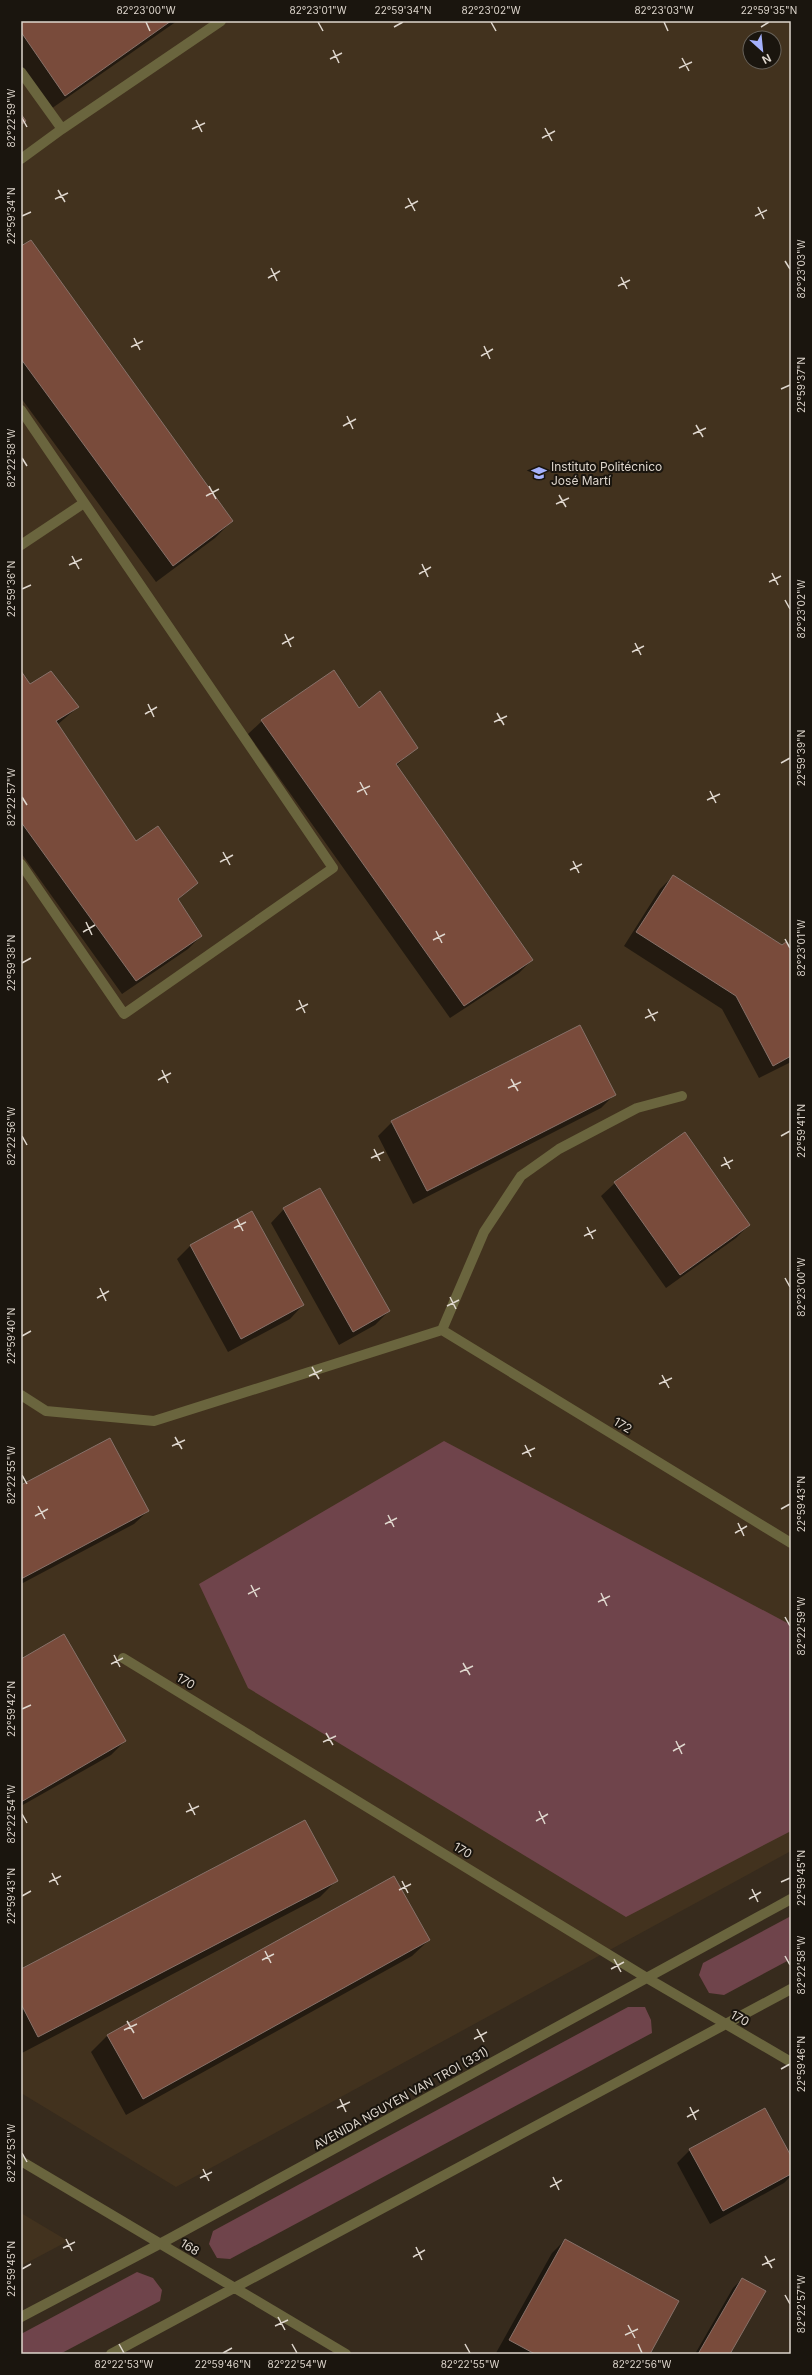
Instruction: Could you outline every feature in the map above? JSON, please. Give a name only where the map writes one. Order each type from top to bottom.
[{"type":"street","points":[[21,159],[62,129],[220,21]]},
{"type":"street","points":[[21,72],[62,129]]},
{"type":"street","points":[[21,410],[333,868],[124,1014],[21,864]]},
{"type":"street","points":[[21,545],[84,503]]},
{"type":"street","points":[[21,1395],[46,1411],[154,1421],[442,1330],[484,1232],[521,1176],[559,1149],[637,1108],[682,1096]]},
{"type":"street","name":"172","points":[[442,1330],[791,1543]]},
{"type":"street","name":"170","points":[[122,1658],[647,1978],[791,2062]]},
{"type":"street","name":"AVENIDA NGUYEN VAN TROI (331)","points":[[21,2317],[160,2244],[791,1899]]},
{"type":"street","points":[[111,2354],[791,1989]]},
{"type":"street","name":"168","points":[[21,2161],[234,2289],[346,2354]]},
{"type":"shaded area","points":[[21,21],[791,21],[791,1851],[176,2187],[21,2093]]},
{"type":"shaded area","points":[[444,1441],[791,1625],[791,1831],[626,1917],[248,1688],[199,1584]]},
{"type":"shaded area","points":[[791,1916],[791,1959],[724,1995],[709,1993],[699,1975],[703,1963]]},
{"type":"shaded area","points":[[628,2007],[645,2007],[651,2020],[652,2033],[230,2259],[217,2258],[209,2244],[213,2231]]},
{"type":"shaded area","points":[[21,2213],[68,2241],[21,2266]]},
{"type":"shaded area","points":[[137,2272],[153,2278],[162,2290],[160,2301],[60,2354],[21,2354],[21,2334]]},
{"type":"building","points":[[21,21],[171,21],[65,96],[21,32]]},
{"type":"building","points":[[21,114],[26,121],[21,125]]},
{"type":"building","points":[[31,240],[233,521],[173,566],[21,359],[21,246]]},
{"type":"building","points":[[334,670],[359,708],[380,691],[418,748],[396,764],[533,960],[464,1006],[261,720]]},
{"type":"building","points":[[21,671],[30,684],[51,671],[79,707],[56,721],[136,841],[158,826],[198,883],[178,899],[202,936],[136,981],[21,822]]},
{"type":"building","points":[[673,875],[782,945],[786,942],[791,951],[791,1056],[773,1066],[736,996],[636,932]]},
{"type":"building","points":[[580,1025],[616,1095],[427,1191],[391,1121]]},
{"type":"building","points":[[685,1132],[750,1225],[680,1275],[614,1182]]},
{"type":"building","points":[[320,1188],[390,1311],[353,1332],[283,1208]]},
{"type":"building","points":[[252,1211],[304,1305],[241,1339],[190,1245]]},
{"type":"building","points":[[110,1438],[149,1511],[21,1579],[21,1485]]},
{"type":"building","points":[[64,1634],[126,1741],[21,1802],[21,1659]]},
{"type":"building","points":[[305,1820],[338,1881],[38,2037],[21,2004],[21,1969]]},
{"type":"building","points":[[394,1876],[430,1940],[143,2099],[107,2035]]},
{"type":"building","points":[[765,2108],[791,2156],[791,2174],[723,2211],[689,2149]]},
{"type":"building","points":[[565,2239],[679,2301],[650,2354],[535,2354],[509,2340]]},
{"type":"building","points":[[742,2278],[766,2291],[730,2354],[698,2354]]},
{"type":"place","name":"Instituto Politécnico José Martí","points":[[539,473]]}]
